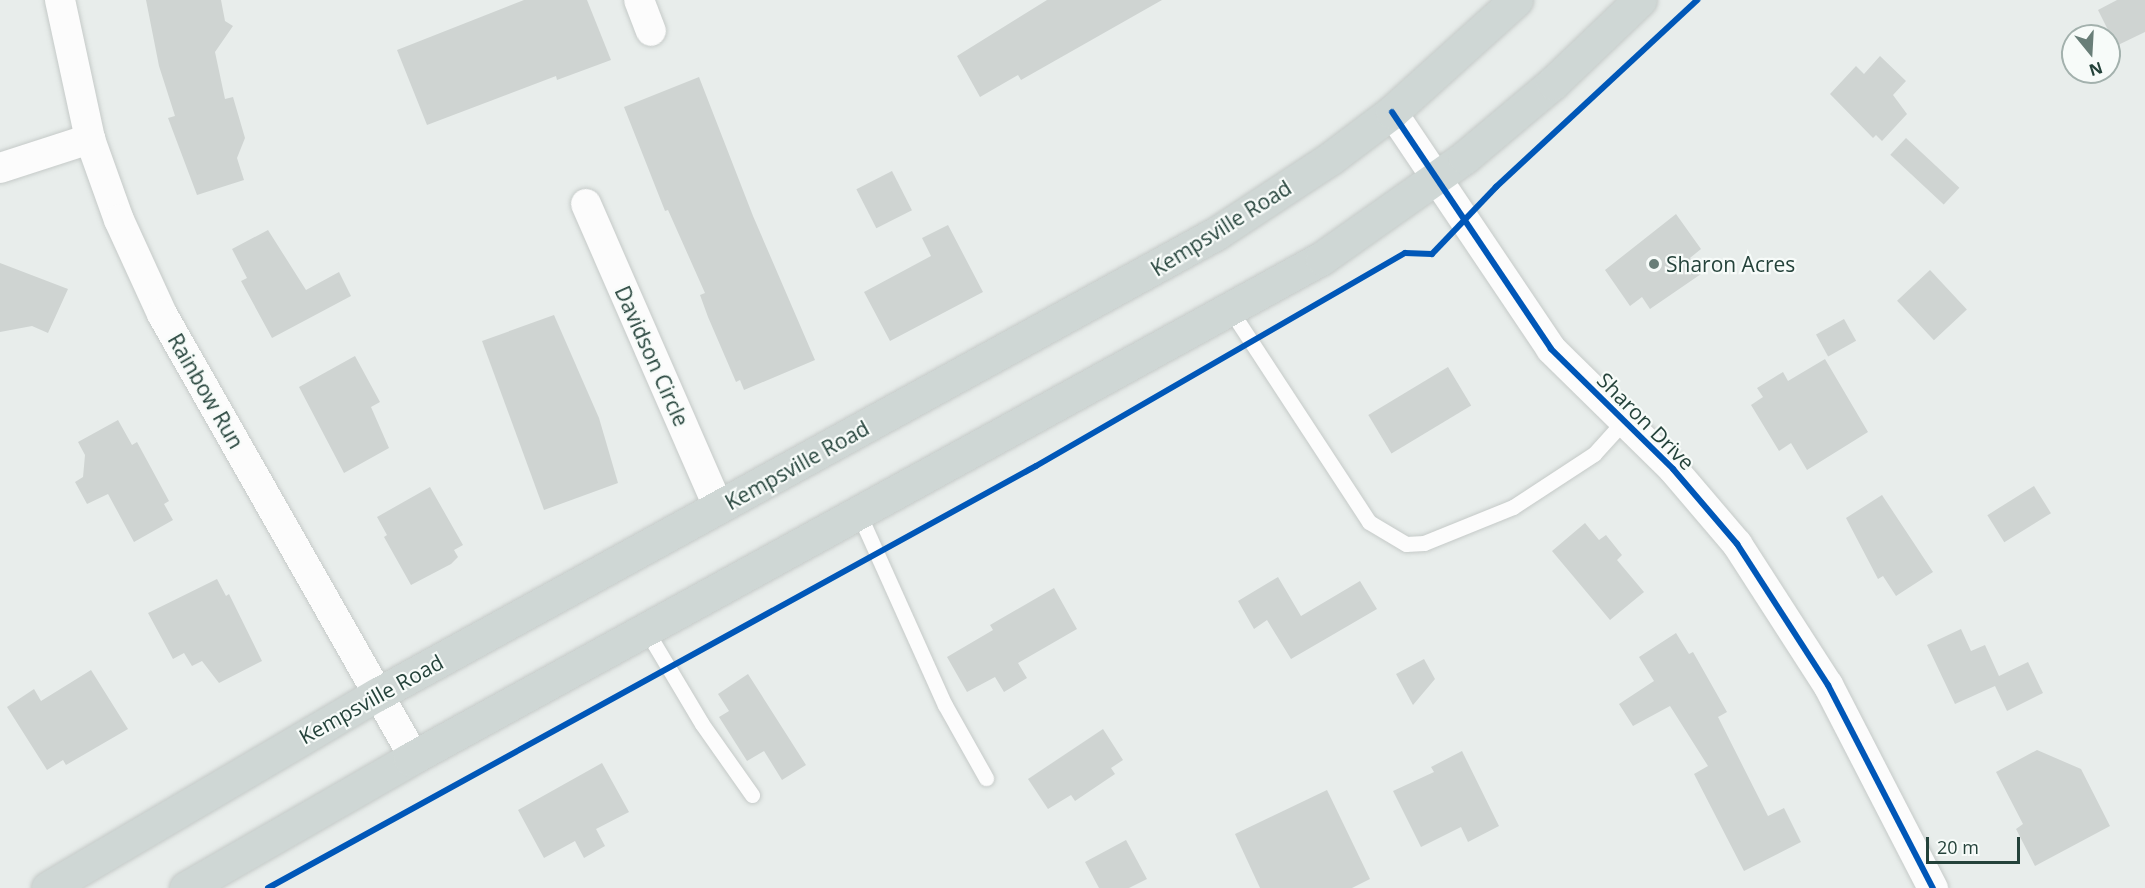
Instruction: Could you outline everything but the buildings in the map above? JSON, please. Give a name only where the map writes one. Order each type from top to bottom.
[{"type":"main road","name":"Kempsville Road","points":[[48,888],[378,694],[1217,233],[1331,158],[1392,112],[1516,0]]},
{"type":"main road","points":[[186,888],[414,757],[1231,311],[1322,258],[1436,179],[1553,83],[1640,0]]},
{"type":"street","name":"Rainbow Run","points":[[60,0],[90,139],[119,220],[162,314],[414,757]]},
{"type":"street","points":[[639,0],[651,31]]},
{"type":"street","name":"Sharon Drive","points":[[1392,112],[1551,349],[1673,469],[1737,544],[1828,685],[1933,888]]},
{"type":"street","points":[[0,168],[90,139]]},
{"type":"street","name":"Davidson Circle","points":[[586,204],[719,508]]},
{"type":"lane","points":[[1231,311],[1370,522],[1406,544],[1424,543],[1513,507],[1594,454],[1623,422]]},
{"type":"lane","points":[[859,514],[945,705],[986,778]]},
{"type":"lane","points":[[646,630],[702,724],[752,795]]},
{"type":"cycle path","points":[[268,888],[1036,466],[1405,253],[1432,254],[1496,187],[1697,0]]},
{"type":"cycle path","points":[[1392,112],[1551,349],[1673,469],[1737,544],[1828,685],[1933,888]]},
{"type":"place","name":"Sharon Acres","points":[[1654,264]]}]
